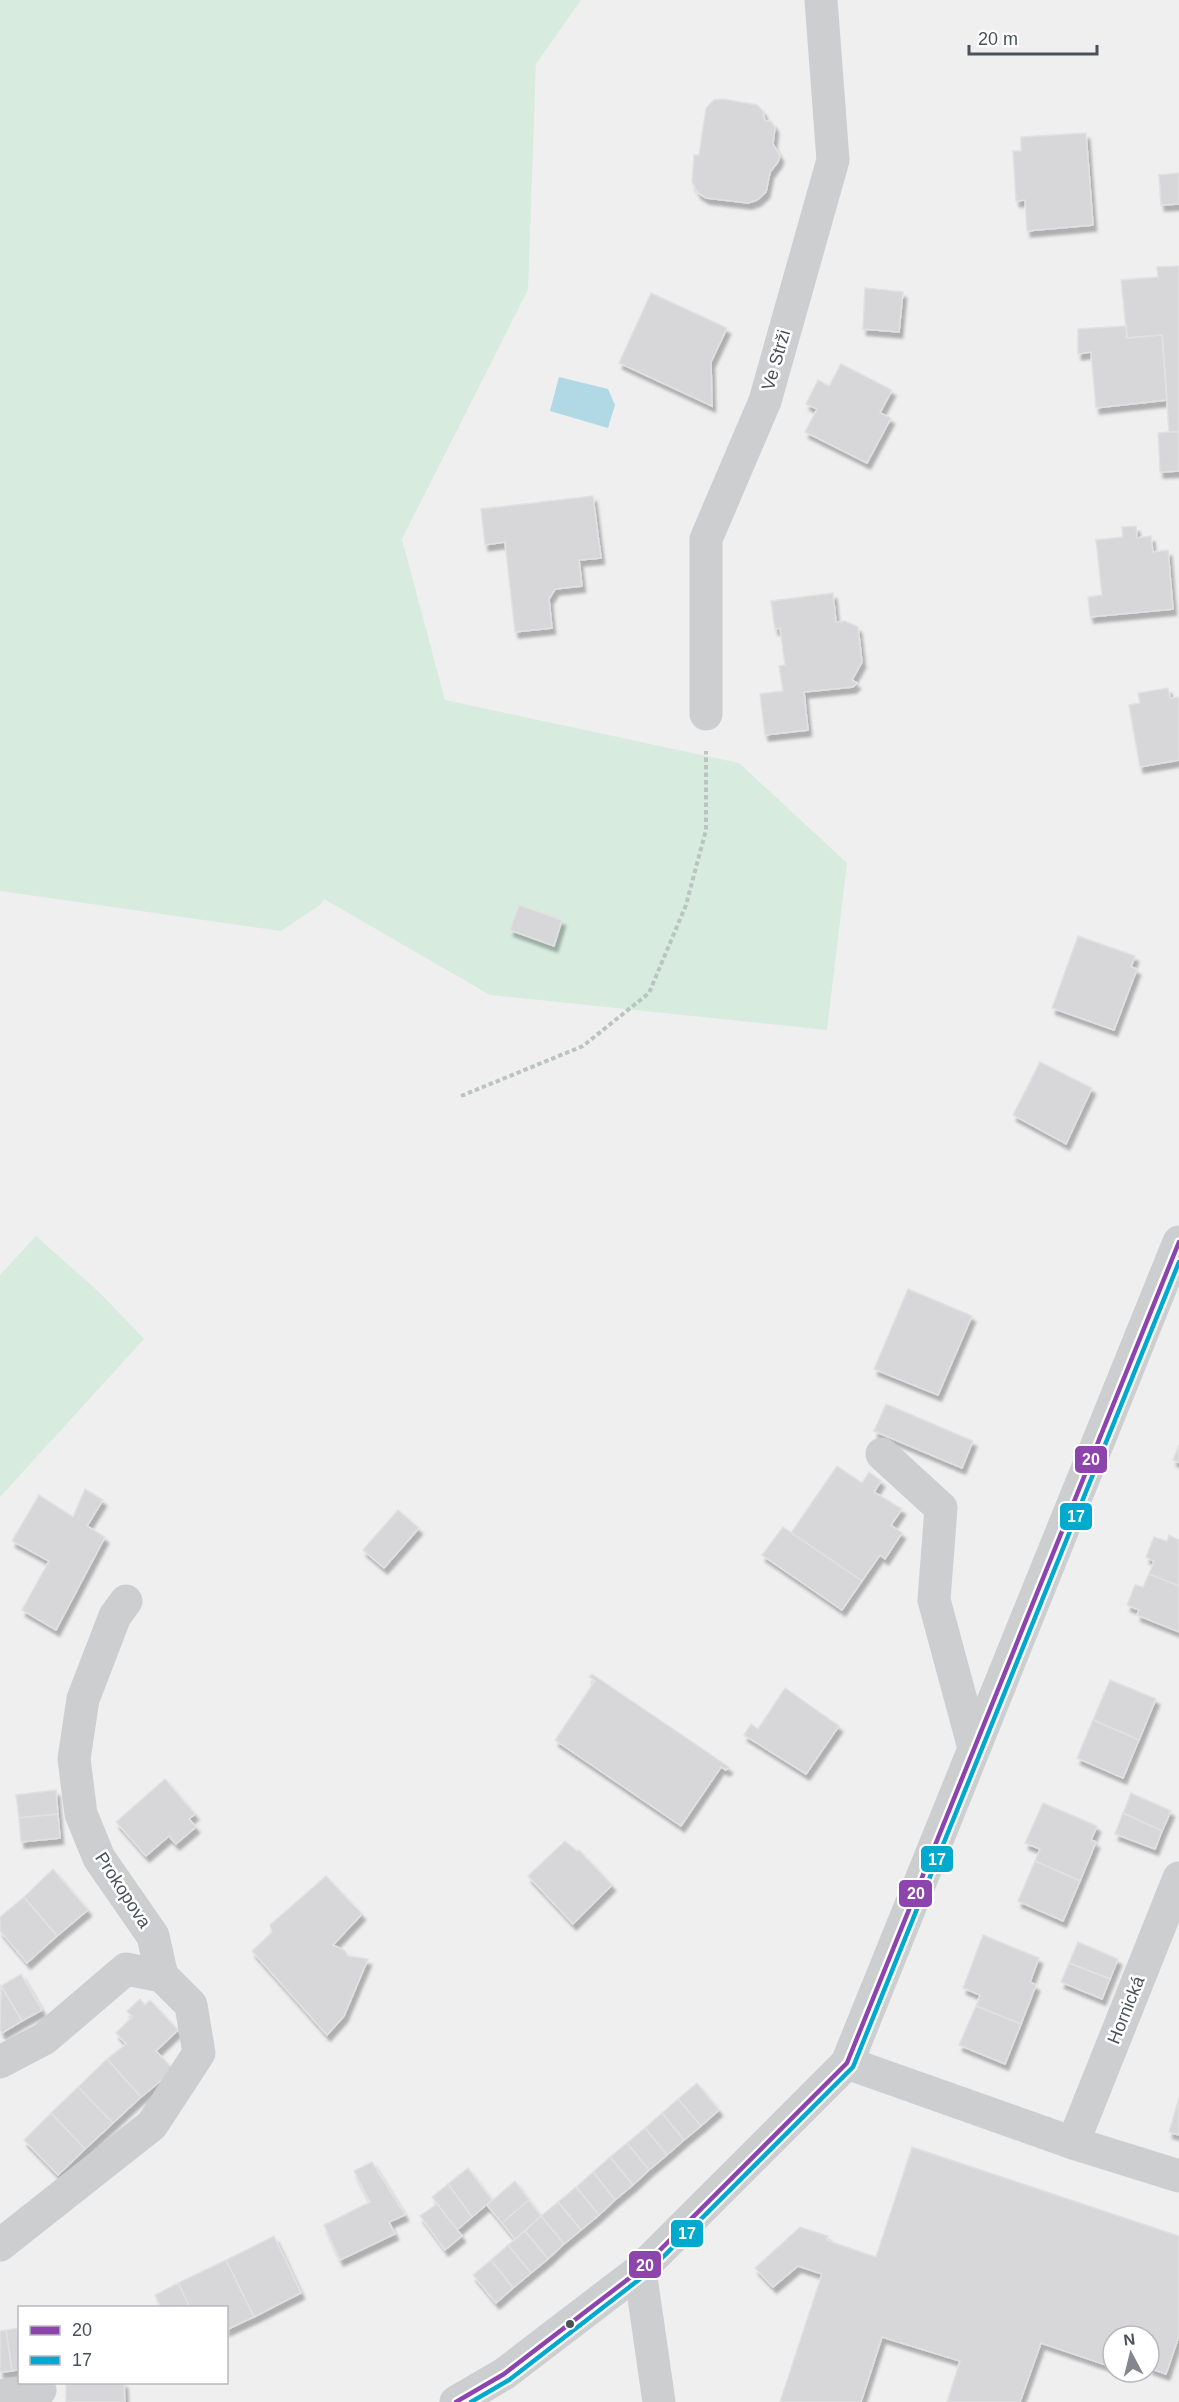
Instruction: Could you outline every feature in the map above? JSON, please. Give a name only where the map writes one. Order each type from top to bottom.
[{"type":"street","name":"Ve Strži","points":[[706,714],[706,539],[765,401],[833,160],[821,0]]},
{"type":"street","points":[[456,2402],[504,2374],[640,2270],[847,2063],[1179,1242]]},
{"type":"street","points":[[882,1454],[940,1508],[934,1600],[974,1748]]},
{"type":"street","name":"Prokopova","points":[[126,1601],[115,1616],[83,1700],[74,1759],[81,1814],[99,1858],[153,1936],[162,1976]]},
{"type":"street","name":"Hornická","points":[[1074,2143],[1179,1878]]},
{"type":"street","points":[[0,2062],[44,2039],[126,1969],[162,1976],[191,2005],[199,2053],[152,2125],[0,2245]]},
{"type":"street","points":[[847,2063],[1074,2143],[1179,2176]]},
{"type":"street","points":[[640,2270],[659,2402]]},
{"type":"street","points":[[0,2396],[40,2390]]},
{"type":"path","points":[[461,1096],[583,1046],[649,993],[686,905],[706,830],[706,714]]},
{"type":"green space","points":[[0,0],[581,0],[536,64],[528,290],[402,539],[445,700],[739,763],[847,863],[827,1030],[490,995],[324,899],[320,905],[281,931],[0,891]]},
{"type":"green space","points":[[36,1236],[101,1294],[144,1339],[0,1497],[0,1275]]},
{"type":"water","points":[[559,377],[608,389],[615,405],[608,428],[550,411]]},
{"type":"building","points":[[723,99],[757,105],[763,111],[765,121],[771,121],[775,127],[773,144],[780,156],[778,162],[770,172],[766,192],[757,200],[748,203],[706,198],[698,193],[692,182],[694,155],[699,155],[706,108],[714,100]]},
{"type":"building","points":[[1086,133],[1093,225],[1027,231],[1025,200],[1016,201],[1013,151],[1021,151],[1021,137]]},
{"type":"building","points":[[1179,173],[1179,204],[1161,205],[1159,175]]},
{"type":"building","points":[[1179,266],[1179,432],[1169,432],[1162,335],[1127,338],[1121,280],[1158,277],[1157,267]]},
{"type":"building","points":[[865,288],[903,292],[899,332],[863,329]]},
{"type":"building","points":[[651,293],[727,328],[711,362],[712,406],[619,363]]},
{"type":"building","points":[[1126,326],[1127,338],[1162,335],[1167,400],[1096,408],[1091,352],[1078,354],[1078,329]]},
{"type":"building","points":[[841,364],[892,390],[880,413],[891,418],[867,463],[805,432],[817,409],[806,404],[818,380],[829,386]]},
{"type":"building","points":[[1179,432],[1179,471],[1160,472],[1158,433]]},
{"type":"building","points":[[593,496],[601,558],[579,560],[582,586],[555,589],[549,599],[552,628],[515,632],[505,542],[485,545],[481,509]]},
{"type":"building","points":[[1136,526],[1137,538],[1151,536],[1153,552],[1168,550],[1173,609],[1090,617],[1088,597],[1102,595],[1096,540],[1123,537],[1122,527]]},
{"type":"building","points":[[833,593],[836,622],[845,621],[858,627],[862,662],[852,680],[857,683],[853,687],[804,692],[808,730],[765,735],[760,694],[783,691],[779,666],[785,665],[780,628],[775,629],[771,601]]},
{"type":"building","points":[[1168,688],[1170,698],[1179,697],[1179,760],[1140,767],[1129,705],[1140,703],[1138,693]]},
{"type":"building","points":[[519,905],[562,920],[554,946],[510,930]]},
{"type":"building","points":[[1078,936],[1135,956],[1131,967],[1137,969],[1114,1030],[1052,1008]]},
{"type":"building","points":[[1040,1062],[1092,1088],[1066,1144],[1013,1115]]},
{"type":"building","points":[[908,1289],[972,1316],[938,1395],[874,1369]]},
{"type":"building","points":[[886,1404],[973,1441],[962,1468],[874,1431]]},
{"type":"building","points":[[1179,1445],[1179,1462],[1173,1460]]},
{"type":"building","points":[[837,1466],[862,1483],[869,1472],[881,1481],[874,1492],[902,1509],[891,1525],[902,1533],[885,1559],[880,1555],[862,1581],[791,1533]]},
{"type":"building","points":[[85,1489],[103,1500],[87,1526],[105,1537],[56,1630],[22,1610],[49,1561],[12,1541],[39,1495],[73,1517]]},
{"type":"building","points":[[398,1510],[419,1528],[384,1568],[363,1550]]},
{"type":"building","points":[[783,1527],[862,1581],[842,1610],[762,1555]]},
{"type":"building","points":[[1169,1535],[1179,1540],[1179,1586],[1149,1574],[1154,1561],[1146,1557],[1154,1537],[1167,1541]]},
{"type":"building","points":[[1149,1574],[1179,1586],[1179,1632],[1137,1615],[1139,1610],[1127,1605],[1135,1585],[1143,1587]]},
{"type":"building","points":[[592,1674],[729,1767],[726,1770],[721,1767],[681,1826],[555,1740],[595,1681],[589,1677]]},
{"type":"building","points":[[1110,1680],[1156,1699],[1139,1740],[1093,1720]]},
{"type":"building","points":[[785,1688],[839,1726],[806,1774],[744,1735],[751,1724],[758,1729]]},
{"type":"building","points":[[1093,1720],[1139,1740],[1123,1778],[1077,1758]]},
{"type":"building","points":[[165,1779],[195,1814],[189,1819],[196,1827],[176,1844],[169,1836],[146,1856],[116,1822]]},
{"type":"building","points":[[56,1790],[58,1814],[19,1818],[16,1795]]},
{"type":"building","points":[[1131,1793],[1171,1811],[1162,1831],[1123,1813]]},
{"type":"building","points":[[1043,1803],[1097,1826],[1091,1840],[1096,1842],[1080,1881],[1035,1861],[1040,1849],[1025,1843]]},
{"type":"building","points":[[1123,1813],[1162,1831],[1155,1849],[1115,1834]]},
{"type":"building","points":[[58,1814],[60,1838],[21,1842],[19,1818]]},
{"type":"building","points":[[565,1841],[577,1851],[579,1850],[612,1885],[573,1924],[528,1876]]},
{"type":"building","points":[[1035,1861],[1080,1881],[1063,1921],[1018,1901]]},
{"type":"building","points":[[53,1869],[88,1910],[57,1936],[24,1897]]},
{"type":"building","points":[[326,1876],[362,1914],[333,1945],[344,1950],[348,1956],[368,1959],[344,2016],[327,2035],[252,1951],[272,1932],[270,1925]]},
{"type":"building","points":[[24,1897],[57,1936],[27,1963],[0,1931],[0,1917]]},
{"type":"building","points":[[983,1935],[1039,1958],[1030,1982],[1036,1985],[1021,2024],[976,2006],[980,1995],[963,1988]]},
{"type":"building","points":[[1078,1942],[1118,1959],[1110,1979],[1069,1963]]},
{"type":"building","points":[[1069,1963],[1110,1979],[1102,1999],[1061,1982]]},
{"type":"building","points":[[21,1974],[42,2010],[22,2021],[1,1986]]},
{"type":"building","points":[[1,1986],[22,2021],[2,2033],[0,2029]]},
{"type":"building","points":[[140,1999],[145,2005],[150,2000],[178,2030],[156,2051],[174,2070],[141,2097],[107,2059],[126,2044],[116,2033],[132,2017],[127,2011]]},
{"type":"building","points":[[976,2006],[1021,2024],[1005,2064],[959,2045]]},
{"type":"building","points":[[107,2059],[141,2097],[113,2123],[78,2087]]},
{"type":"building","points":[[697,2083],[719,2110],[701,2126],[678,2099]]},
{"type":"building","points":[[78,2087],[113,2123],[85,2149],[51,2113]]},
{"type":"building","points":[[1179,2098],[1179,2135],[1169,2132]]},
{"type":"building","points":[[678,2099],[701,2126],[684,2140],[662,2113]]},
{"type":"building","points":[[51,2113],[85,2149],[58,2175],[24,2140]]},
{"type":"building","points":[[662,2113],[684,2140],[667,2155],[645,2128]]},
{"type":"building","points":[[645,2128],[667,2155],[649,2170],[627,2143]]},
{"type":"building","points":[[627,2143],[649,2170],[633,2185],[610,2157]]},
{"type":"building","points":[[912,2147],[1179,2236],[1179,2336],[1166,2374],[1161,2372],[1161,2324],[1101,2324],[1101,2363],[1041,2343],[1020,2402],[947,2402],[960,2361],[882,2337],[861,2402],[780,2402],[822,2274],[798,2266],[773,2287],[755,2268],[800,2227],[828,2236],[826,2240],[876,2257]]},
{"type":"building","points":[[610,2157],[633,2185],[615,2200],[593,2172]]},
{"type":"building","points":[[372,2162],[405,2215],[389,2222],[395,2234],[340,2260],[324,2225],[370,2202],[354,2171]]},
{"type":"building","points":[[468,2168],[492,2200],[472,2217],[448,2184]]},
{"type":"building","points":[[593,2172],[615,2200],[599,2215],[576,2187]]},
{"type":"building","points":[[515,2181],[529,2200],[502,2223],[487,2205]]},
{"type":"building","points":[[448,2184],[472,2217],[457,2230],[432,2197]]},
{"type":"building","points":[[576,2187],[599,2215],[581,2230],[558,2202]]},
{"type":"building","points":[[529,2200],[541,2216],[515,2239],[502,2223]]},
{"type":"building","points":[[558,2202],[581,2230],[564,2244],[541,2216]]},
{"type":"building","points":[[437,2204],[462,2236],[445,2250],[420,2216]]},
{"type":"building","points":[[541,2216],[564,2244],[548,2259],[525,2231]]},
{"type":"building","points":[[525,2231],[548,2259],[531,2273],[508,2245]]},
{"type":"building","points":[[274,2236],[301,2293],[254,2317],[226,2260]]},
{"type":"building","points":[[508,2245],[531,2273],[513,2288],[491,2260]]},
{"type":"building","points":[[226,2260],[254,2317],[228,2329],[228,2306],[189,2306],[178,2283]]},
{"type":"building","points":[[491,2260],[513,2288],[496,2303],[473,2275]]},
{"type":"building","points":[[178,2283],[189,2306],[160,2306],[155,2295]]},
{"type":"building","points":[[18,2328],[18,2370],[12,2371],[6,2330]]},
{"type":"building","points":[[6,2330],[12,2371],[0,2372],[0,2331]]},
{"type":"building","points":[[66,2384],[124,2384],[125,2402],[66,2402]]},
{"type":"transit line","name":"20","points":[[456,2402],[504,2374],[640,2270],[847,2063],[1179,1242]]},
{"type":"transit line","name":"17","points":[[471,2402],[509,2380],[645,2275],[853,2067],[1179,1262]]}]
